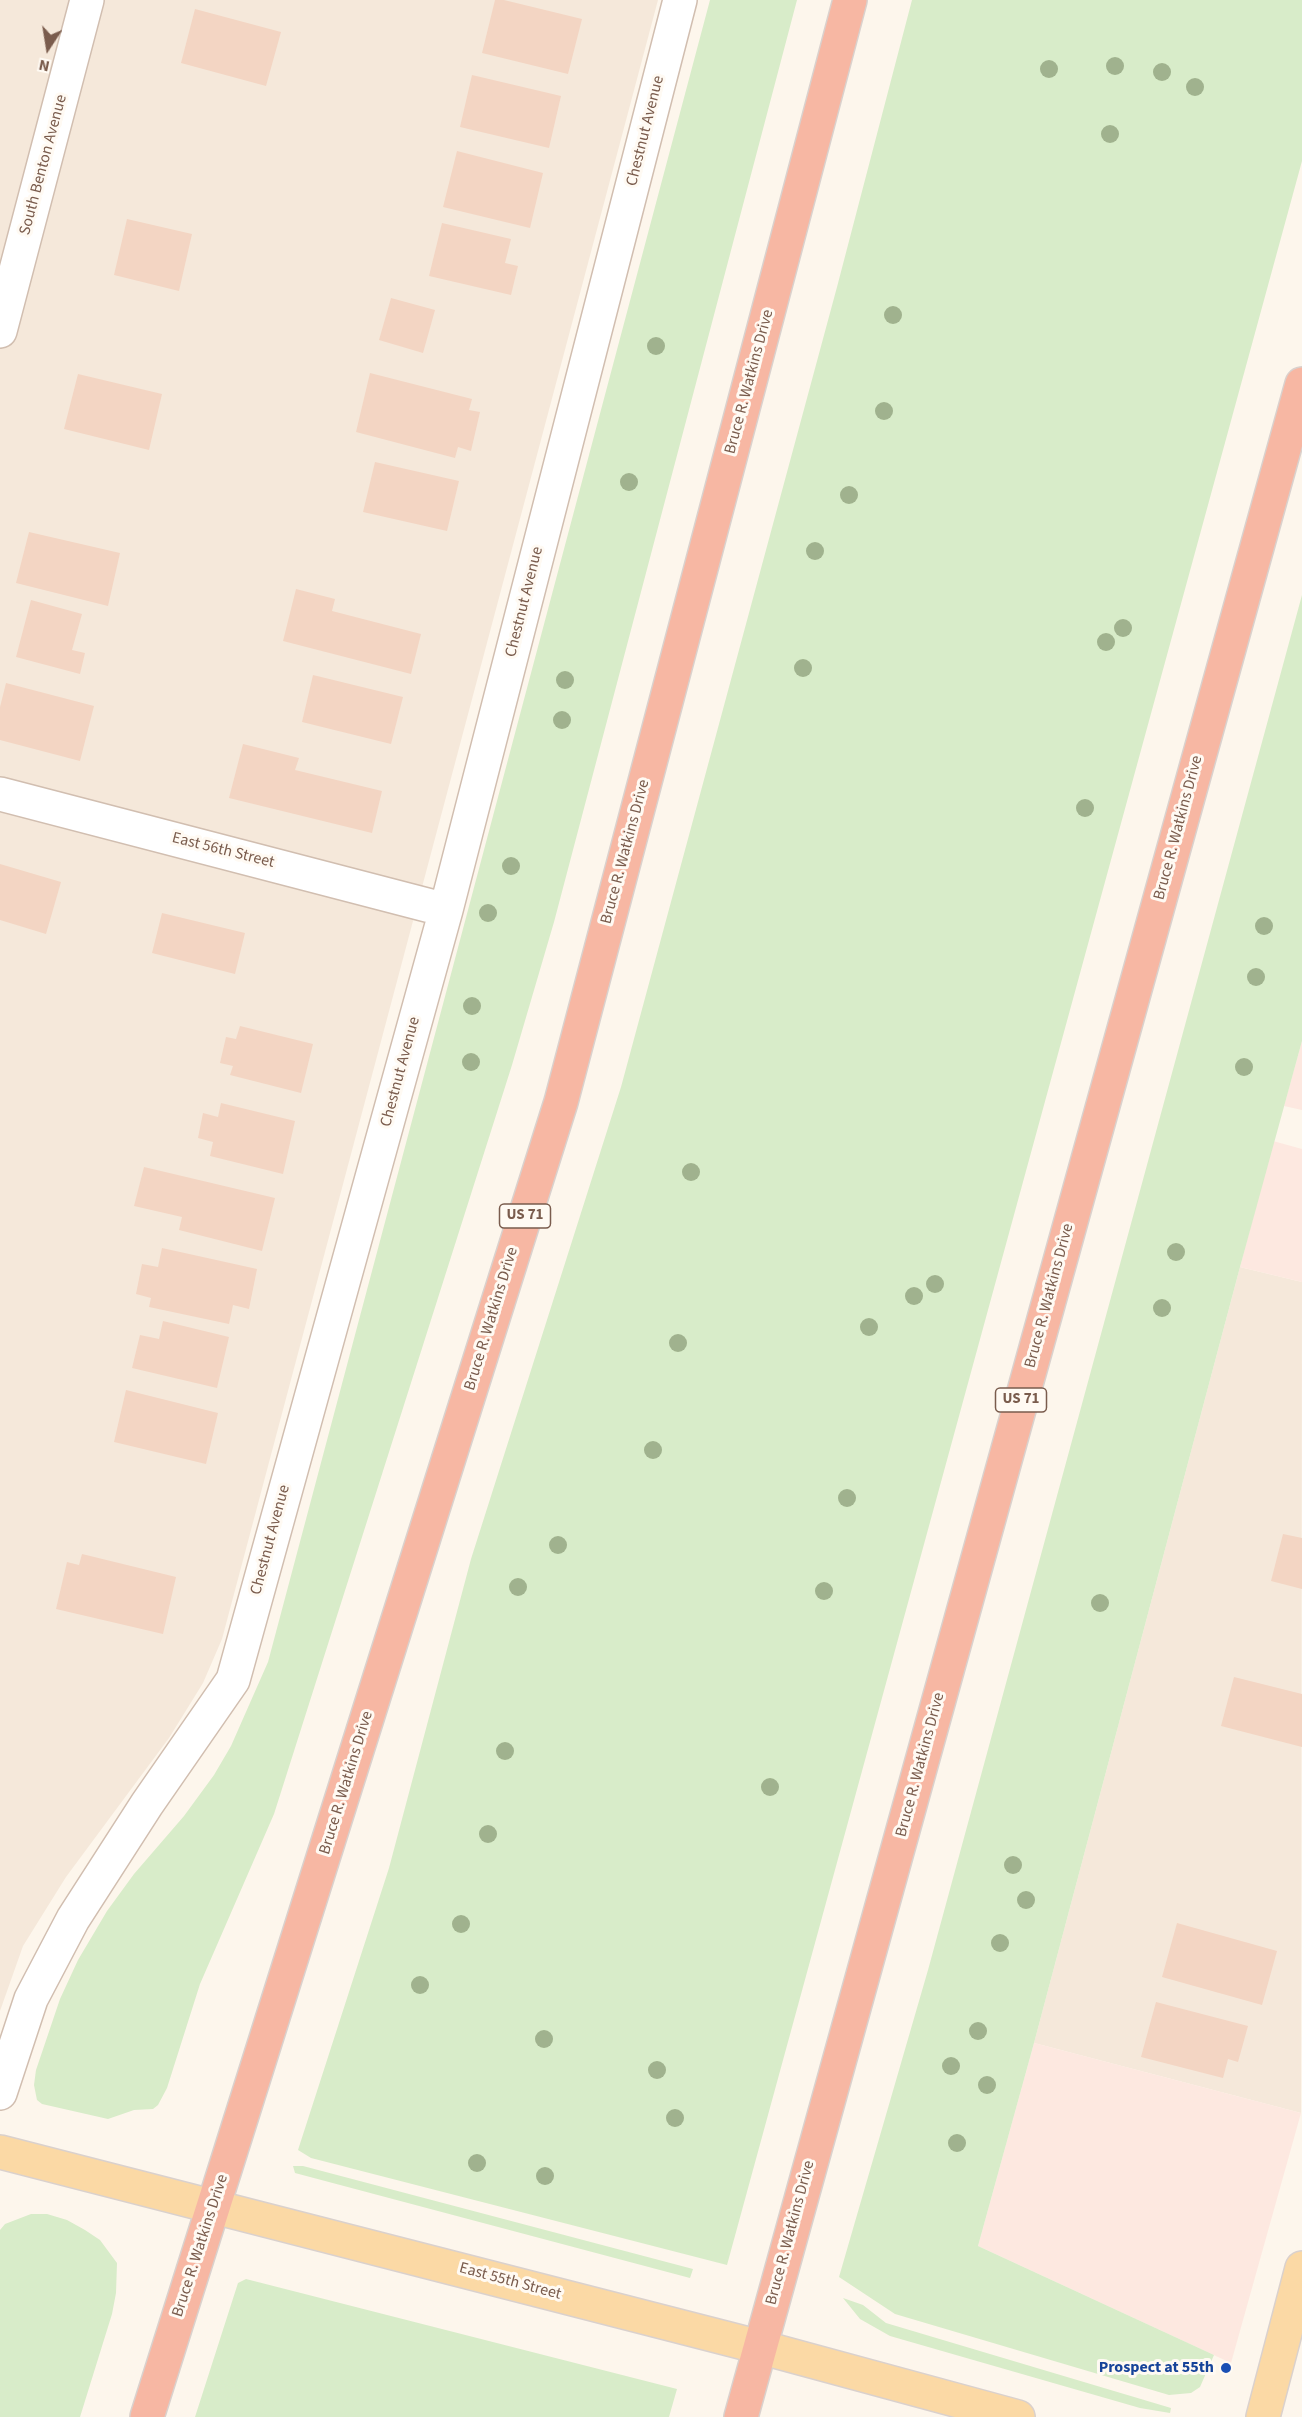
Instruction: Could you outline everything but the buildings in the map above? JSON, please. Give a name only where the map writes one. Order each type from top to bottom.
[{"type":"highway","name":"Bruce R. Watkins Drive","points":[[147,2417],[561,1102],[850,0]]},
{"type":"highway","name":"Bruce R. Watkins Drive","points":[[741,2417],[1302,384]]},
{"type":"main road","name":"East 55th Street","points":[[0,2151],[760,2347],[1018,2417]]},
{"type":"main road","points":[[1263,2417],[1295,2322],[1302,2268]]},
{"type":"street","name":"South Benton Avenue","points":[[0,331],[87,0]]},
{"type":"street","name":"Chestnut Avenue","points":[[0,2093],[31,1999],[73,1918],[147,1804],[233,1680],[446,910],[680,0]]},
{"type":"street","name":"East 56th Street","points":[[0,794],[446,910]]},
{"type":"shaded area","points":[[0,0],[658,0],[222,1639],[203,1683],[169,1738],[66,1877],[23,1946],[0,2011]]},
{"type":"shaded area","points":[[1302,1041],[1302,1110],[1284,1106]]},
{"type":"shaded area","points":[[1273,1141],[1302,1149],[1302,1282],[1240,1267]]},
{"type":"shaded area","points":[[1240,1267],[1302,1282],[1301,2113],[1034,2043]]},
{"type":"shaded area","points":[[1034,2043],[1301,2113],[1231,2363],[978,2246]]},
{"type":"green space","points":[[710,0],[797,0],[554,922],[512,1065],[274,1814],[200,1984],[167,2088],[158,2105],[153,2109],[134,2110],[108,2119],[42,2104],[37,2100],[34,2085],[36,2070],[60,1999],[78,1960],[107,1911],[134,1874],[184,1816],[214,1775],[231,1746],[268,1662]]},
{"type":"green space","points":[[912,0],[1302,0],[1302,161],[727,2265],[311,2158],[298,2150],[389,1868],[471,1559],[621,1087]]},
{"type":"green space","points":[[1302,595],[1302,1041],[978,2246],[1214,2355],[1200,2387],[1191,2393],[1169,2395],[895,2314],[839,2277],[928,1970]]},
{"type":"green space","points":[[293,2166],[303,2166],[693,2269],[690,2278],[295,2173]]},
{"type":"green space","points":[[31,2214],[47,2214],[67,2220],[85,2230],[100,2240],[117,2263],[116,2293],[112,2314],[80,2417],[0,2417],[0,2230],[5,2224]]},
{"type":"green space","points":[[246,2279],[677,2389],[669,2417],[195,2417],[238,2283]]},
{"type":"green space","points":[[843,2298],[863,2305],[886,2323],[1171,2408],[1170,2413],[1140,2408],[890,2336],[860,2319]]},
{"type":"place","name":"Prospect at 55th","points":[[1226,2368]]}]
